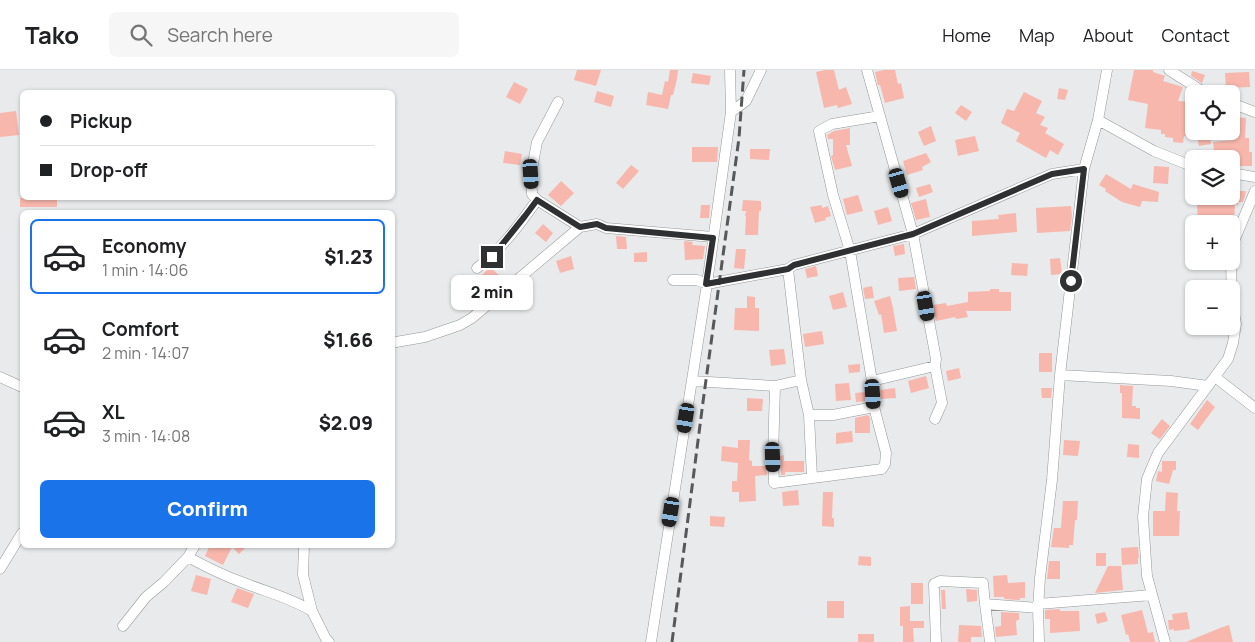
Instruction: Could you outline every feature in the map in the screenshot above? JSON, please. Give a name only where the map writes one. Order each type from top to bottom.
[{"type":"street","points":[[651,642],[692,381],[731,112],[730,70]]},
{"type":"street","points":[[731,112],[746,101],[761,70]]},
{"type":"street","points":[[867,70],[913,234],[936,359],[935,366],[942,403],[935,419]]},
{"type":"street","points":[[1039,642],[1038,606],[1040,578],[1052,480],[1060,375],[1084,169],[1098,120],[1107,70]]},
{"type":"street","points":[[1169,70],[1193,85]]},
{"type":"street","points":[[558,102],[536,142],[531,174],[532,194],[537,200],[580,227]]},
{"type":"street","points":[[1240,106],[1255,112]]},
{"type":"street","points":[[775,386],[774,483],[882,469],[885,464],[886,452],[874,407],[872,381],[850,251],[833,195],[819,131],[832,124],[880,116]]},
{"type":"street","points":[[1098,120],[1154,151],[1185,163]]},
{"type":"street","points":[[673,280],[697,280],[706,284],[788,269],[794,265],[913,234],[1052,174],[1084,169]]},
{"type":"street","points":[[1240,174],[1255,177]]},
{"type":"street","points":[[1240,227],[1255,191]]},
{"type":"street","points":[[478,268],[492,257],[537,200]]},
{"type":"street","points":[[395,342],[425,337],[472,318],[580,227],[597,224],[606,228],[713,238]]},
{"type":"street","points":[[788,269],[801,380],[809,415],[812,478]]},
{"type":"street","points":[[1165,642],[1147,576],[1143,517],[1147,479],[1158,453],[1228,359],[1236,324],[1232,302],[1231,270]]},
{"type":"street","points":[[872,381],[935,366]]},
{"type":"street","points":[[1060,375],[1172,381],[1208,386]]},
{"type":"street","points":[[0,377],[20,386]]},
{"type":"street","points":[[1215,377],[1255,408]]},
{"type":"street","points":[[692,381],[775,386],[801,380]]},
{"type":"street","points":[[809,415],[833,416],[874,407]]},
{"type":"street","points":[[0,569],[20,536]]},
{"type":"street","points":[[123,626],[146,597],[164,582],[188,557],[193,548]]},
{"type":"street","points":[[304,548],[303,575],[312,611],[329,642]]},
{"type":"street","points":[[188,557],[244,583],[302,604],[312,611]]},
{"type":"street","points":[[936,642],[934,584],[940,581],[984,583],[990,642]]},
{"type":"street","points":[[985,604],[1038,606],[1152,596]]},
{"type":"building","points":[[577,70],[601,70],[596,86],[574,80]]},
{"type":"building","points":[[670,70],[678,70],[668,109],[646,105],[648,92],[662,95],[665,81],[668,82]]},
{"type":"building","points":[[834,70],[839,90],[846,87],[852,104],[838,108],[837,105],[824,108],[816,72]]},
{"type":"building","points":[[895,70],[898,84],[901,83],[904,98],[885,103],[875,72]]},
{"type":"building","points":[[1134,70],[1153,70],[1153,72],[1165,76],[1163,81],[1183,87],[1178,101],[1185,101],[1185,136],[1183,143],[1173,142],[1173,138],[1165,137],[1165,134],[1161,134],[1161,130],[1145,128],[1148,104],[1128,100]]},
{"type":"building","points":[[1192,71],[1205,75],[1202,83],[1191,76]]},
{"type":"building","points":[[1249,72],[1250,87],[1226,85],[1225,73]]},
{"type":"building","points":[[693,73],[711,76],[709,85],[691,83]]},
{"type":"building","points":[[514,82],[528,89],[520,104],[506,97]]},
{"type":"building","points":[[1059,88],[1068,90],[1065,100],[1057,99]]},
{"type":"building","points":[[597,91],[614,96],[611,107],[594,102]]},
{"type":"building","points":[[1024,92],[1042,101],[1036,113],[1045,117],[1040,125],[1048,128],[1045,133],[1064,144],[1058,155],[1050,150],[1046,158],[1016,141],[1020,133],[1001,123],[1007,109],[1014,111]]},
{"type":"building","points":[[961,105],[972,112],[966,121],[955,113]]},
{"type":"building","points":[[16,111],[19,135],[0,137],[0,113]]},
{"type":"building","points":[[1240,117],[1246,118],[1245,138],[1249,138],[1252,166],[1240,166],[1240,150],[1214,150],[1213,142],[1240,140]]},
{"type":"building","points":[[931,126],[936,141],[924,146],[918,132]]},
{"type":"building","points":[[850,128],[850,145],[846,145],[852,166],[835,170],[831,156],[833,155],[833,139],[828,139],[827,135],[834,131]]},
{"type":"building","points":[[975,136],[979,151],[958,156],[955,140]]},
{"type":"building","points":[[1198,140],[1210,140],[1211,144],[1199,146]]},
{"type":"building","points":[[692,147],[718,147],[717,162],[692,162]]},
{"type":"building","points":[[750,149],[770,149],[769,160],[750,159]]},
{"type":"building","points":[[505,151],[522,154],[520,165],[503,163]]},
{"type":"building","points":[[926,153],[931,162],[922,167],[923,170],[907,175],[903,161]]},
{"type":"building","points":[[631,165],[639,171],[623,189],[616,183]]},
{"type":"building","points":[[1154,166],[1169,167],[1168,184],[1153,183]]},
{"type":"building","points":[[1106,174],[1131,189],[1133,184],[1159,192],[1158,202],[1142,201],[1140,207],[1122,202],[1099,185]]},
{"type":"building","points":[[561,181],[574,193],[561,206],[548,195]]},
{"type":"building","points":[[930,184],[933,192],[919,197],[916,188]]},
{"type":"building","points":[[1240,191],[1246,191],[1243,202],[1240,202]]},
{"type":"building","points":[[858,195],[863,211],[847,215],[843,199]]},
{"type":"building","points":[[926,199],[930,217],[916,220],[911,203]]},
{"type":"building","points":[[20,200],[57,200],[57,207],[20,207]]},
{"type":"building","points":[[743,200],[761,201],[758,235],[745,235],[746,211],[742,211]]},
{"type":"building","points":[[701,205],[710,205],[709,218],[700,218]]},
{"type":"building","points":[[822,205],[822,208],[828,206],[831,216],[825,218],[826,220],[815,223],[810,207]]},
{"type":"building","points":[[1197,205],[1235,205],[1234,215],[1198,215]]},
{"type":"building","points":[[1071,206],[1070,231],[1037,233],[1036,208]]},
{"type":"building","points":[[888,207],[892,221],[878,225],[874,211]]},
{"type":"building","points":[[1016,213],[1017,232],[972,236],[972,221],[999,219],[998,215]]},
{"type":"building","points":[[543,224],[553,233],[546,242],[535,233]]},
{"type":"building","points":[[616,236],[626,237],[627,249],[617,249]]},
{"type":"building","points":[[684,241],[693,242],[692,245],[705,246],[703,259],[685,260]]},
{"type":"building","points":[[904,244],[905,254],[895,256],[893,246]]},
{"type":"building","points":[[736,249],[746,249],[744,269],[734,268]]},
{"type":"building","points":[[647,252],[647,262],[634,262],[634,253]]},
{"type":"building","points":[[571,256],[574,269],[560,273],[556,261]]},
{"type":"building","points":[[1060,258],[1062,274],[1051,275],[1050,259]]},
{"type":"building","points":[[1012,263],[1028,264],[1027,276],[1011,275]]},
{"type":"building","points":[[816,266],[818,276],[807,278],[805,269]]},
{"type":"building","points":[[490,267],[501,277],[491,289],[479,278]]},
{"type":"building","points":[[914,277],[916,289],[899,291],[898,278]]},
{"type":"building","points":[[872,286],[874,298],[865,299],[863,288]]},
{"type":"building","points":[[990,289],[999,289],[999,292],[1011,292],[1011,311],[966,311],[968,317],[956,319],[955,317],[936,321],[933,305],[946,303],[947,306],[968,302],[968,292],[990,291]]},
{"type":"building","points":[[843,292],[847,307],[833,310],[829,296]]},
{"type":"building","points":[[747,296],[755,297],[755,308],[759,308],[759,331],[734,330],[735,308],[747,308]]},
{"type":"building","points":[[890,296],[897,331],[884,333],[881,314],[879,315],[874,301]]},
{"type":"building","points":[[822,331],[824,344],[805,347],[803,334]]},
{"type":"building","points":[[784,349],[786,364],[771,366],[769,350]]},
{"type":"building","points":[[1039,353],[1052,353],[1052,372],[1039,372]]},
{"type":"building","points":[[860,364],[860,372],[849,373],[848,365]]},
{"type":"building","points":[[959,368],[961,378],[948,381],[946,371]]},
{"type":"building","points":[[926,376],[929,388],[911,393],[908,381]]},
{"type":"building","points":[[849,383],[851,400],[836,401],[835,384]]},
{"type":"building","points":[[1120,385],[1133,386],[1132,406],[1140,408],[1140,419],[1122,418],[1122,393],[1120,393]]},
{"type":"building","points":[[895,388],[896,398],[880,399],[880,390]]},
{"type":"building","points":[[1041,388],[1052,388],[1051,398],[1042,398]]},
{"type":"building","points":[[866,392],[867,401],[856,402],[855,393]]},
{"type":"building","points":[[747,398],[763,399],[762,411],[747,411]]},
{"type":"building","points":[[1207,400],[1215,407],[1198,430],[1190,424]]},
{"type":"building","points":[[868,415],[870,418],[870,433],[855,433],[855,418]]},
{"type":"building","points":[[1162,419],[1170,426],[1160,439],[1151,433]]},
{"type":"building","points":[[852,431],[853,442],[836,444],[836,433]]},
{"type":"building","points":[[738,440],[750,440],[749,460],[752,461],[752,466],[766,466],[767,475],[755,476],[756,501],[739,502],[739,492],[732,492],[732,481],[737,481],[738,463],[721,461],[722,446],[738,448]]},
{"type":"building","points":[[1064,440],[1080,441],[1078,456],[1063,455]]},
{"type":"building","points":[[1128,444],[1139,445],[1139,458],[1127,457]]},
{"type":"building","points":[[784,455],[784,461],[804,461],[804,472],[785,472],[785,475],[781,475],[780,456]]},
{"type":"building","points":[[1162,461],[1176,461],[1176,470],[1173,470],[1169,484],[1156,481],[1158,471],[1162,472]]},
{"type":"building","points":[[798,490],[799,505],[783,506],[782,492]]},
{"type":"building","points":[[823,492],[833,492],[832,518],[834,518],[834,527],[822,526]]},
{"type":"building","points":[[1166,492],[1178,493],[1177,511],[1180,511],[1179,536],[1153,536],[1153,511],[1165,511]]},
{"type":"building","points":[[1063,501],[1078,501],[1073,545],[1069,545],[1069,548],[1051,547],[1054,528],[1061,528]]},
{"type":"building","points":[[710,516],[725,517],[724,527],[710,526]]},
{"type":"building","points":[[1138,547],[1138,564],[1122,565],[1121,548]]},
{"type":"building","points":[[209,548],[232,548],[223,565],[205,556]]},
{"type":"building","points":[[233,548],[245,548],[239,554]]},
{"type":"building","points":[[1096,553],[1106,553],[1106,566],[1096,566]]},
{"type":"building","points":[[859,556],[871,557],[871,566],[858,565]]},
{"type":"building","points":[[1049,561],[1060,561],[1060,579],[1047,579]]},
{"type":"building","points":[[1108,566],[1121,566],[1123,590],[1095,593]]},
{"type":"building","points":[[196,575],[211,579],[207,595],[191,591]]},
{"type":"building","points":[[1007,575],[1008,583],[1025,582],[1025,598],[1020,598],[1020,600],[994,597],[993,576]]},
{"type":"building","points":[[911,583],[923,583],[923,604],[911,604]]},
{"type":"building","points":[[237,588],[254,594],[248,608],[231,602]]},
{"type":"building","points":[[966,589],[977,590],[977,601],[967,602]]},
{"type":"building","points":[[941,590],[945,590],[946,609],[942,609]]},
{"type":"building","points":[[827,601],[844,601],[844,618],[827,618]]},
{"type":"building","points":[[910,606],[910,621],[924,621],[924,628],[913,628],[914,642],[903,642],[903,626],[900,626],[900,607]]},
{"type":"building","points":[[1060,609],[1060,611],[1079,611],[1080,631],[1050,633],[1050,619],[1045,619],[1045,610]]},
{"type":"building","points":[[1142,610],[1148,633],[1153,632],[1155,642],[1130,642],[1128,634],[1126,635],[1121,615]]},
{"type":"building","points":[[1001,612],[1019,613],[1019,620],[1016,622],[1017,635],[996,637],[995,627],[1001,626]]},
{"type":"building","points":[[1105,612],[1108,621],[1097,624],[1095,614]]},
{"type":"building","points":[[1187,612],[1190,629],[1169,630],[1168,620],[1173,620],[1172,614]]},
{"type":"building","points":[[959,625],[981,626],[982,637],[971,637],[971,642],[958,642]]},
{"type":"building","points":[[1229,625],[1233,642],[1186,642],[1220,628]]},
{"type":"building","points":[[858,634],[874,634],[874,642],[858,642]]},
{"type":"railway","points":[[672,642],[739,138],[744,70]]},
{"type":"route","points":[[492,257],[537,200],[580,227],[597,224],[606,228],[713,238],[706,284],[788,269],[794,265],[913,234],[1052,174],[1084,169],[1071,281]]}]
